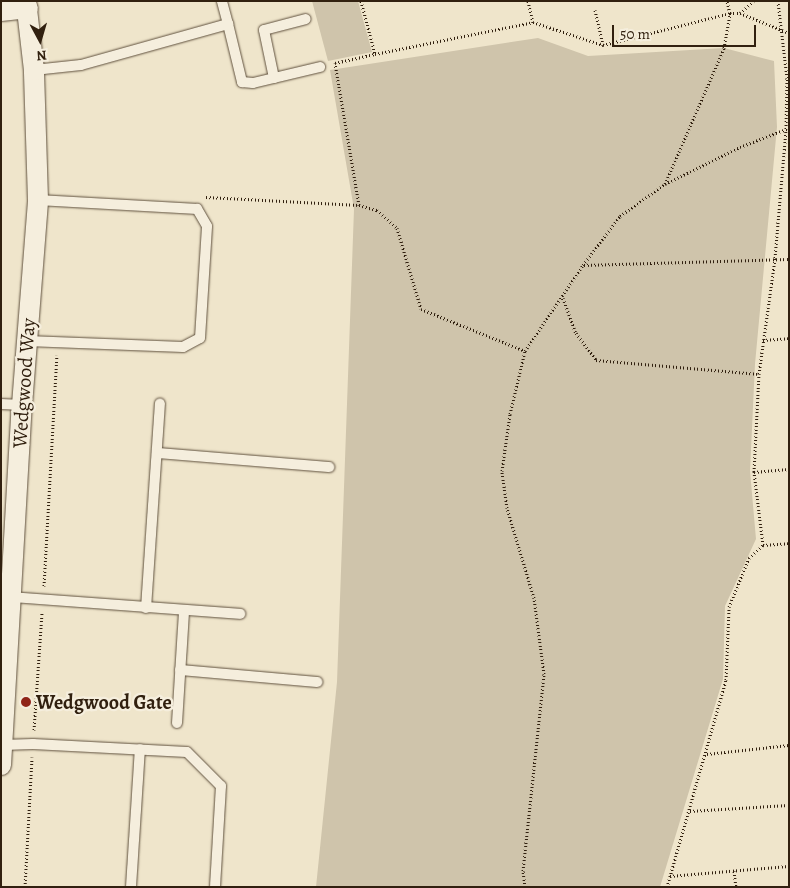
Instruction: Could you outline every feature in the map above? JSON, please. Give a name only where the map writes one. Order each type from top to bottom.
[{"type":"street","points":[[1,11],[27,5]]},
{"type":"street","name":"Wedgwood Way","points":[[1,765],[11,597],[8,535],[22,405],[38,200],[34,70],[27,5]]},
{"type":"lane","points":[[222,1],[242,82],[253,83],[320,67]]},
{"type":"lane","points":[[274,78],[264,30],[306,19]]},
{"type":"lane","points":[[34,70],[81,65],[228,24]]},
{"type":"lane","points":[[27,341],[183,347],[200,338],[206,226],[198,209],[38,200]]},
{"type":"lane","points":[[146,608],[160,403]]},
{"type":"lane","points":[[1,404],[22,405]]},
{"type":"lane","points":[[157,453],[329,467]]},
{"type":"lane","points":[[11,597],[240,614]]},
{"type":"lane","points":[[177,723],[184,611]]},
{"type":"lane","points":[[180,670],[317,682]]},
{"type":"lane","points":[[2,745],[33,744],[187,752],[221,786],[215,887]]},
{"type":"lane","points":[[131,887],[140,749]]},
{"type":"path","points":[[361,1],[376,54]]},
{"type":"path","points":[[528,1],[533,22]]},
{"type":"path","points":[[665,184],[724,48],[730,13],[727,1]]},
{"type":"path","points":[[740,13],[754,1]]},
{"type":"path","points":[[763,545],[754,472],[759,374],[775,258],[787,128],[787,78],[778,1]]},
{"type":"path","points":[[595,10],[603,45]]},
{"type":"path","points":[[360,205],[335,63],[533,22],[603,45],[730,13],[740,13],[789,33]]},
{"type":"path","points":[[525,887],[523,871],[544,674],[534,598],[508,508],[502,471],[510,414],[525,351],[563,298],[583,265],[620,216],[665,184],[740,147],[787,128]]},
{"type":"path","points":[[204,197],[360,205],[377,210],[397,228],[421,310],[525,351]]},
{"type":"path","points":[[583,265],[789,259]]},
{"type":"path","points":[[563,298],[576,333],[596,360],[759,374]]},
{"type":"path","points":[[763,340],[789,338]]},
{"type":"path","points":[[25,887],[58,342]]},
{"type":"path","points":[[754,472],[789,469]]},
{"type":"path","points":[[667,887],[707,754],[726,680],[729,607],[749,558],[763,545],[789,543]]},
{"type":"path","points":[[707,754],[789,745]]},
{"type":"path","points":[[690,811],[789,805]]},
{"type":"path","points":[[670,876],[789,866]]},
{"type":"path","points":[[734,871],[736,887]]},
{"type":"shaded area","points":[[312,1],[358,1],[372,52],[328,61]]},
{"type":"shaded area","points":[[538,38],[588,56],[724,48],[774,61],[777,127],[755,364],[750,471],[756,539],[725,606],[723,679],[660,887],[316,887],[337,682],[354,209],[330,70]]},
{"type":"place","name":"Wedgwood Gate","points":[[26,702]]}]
